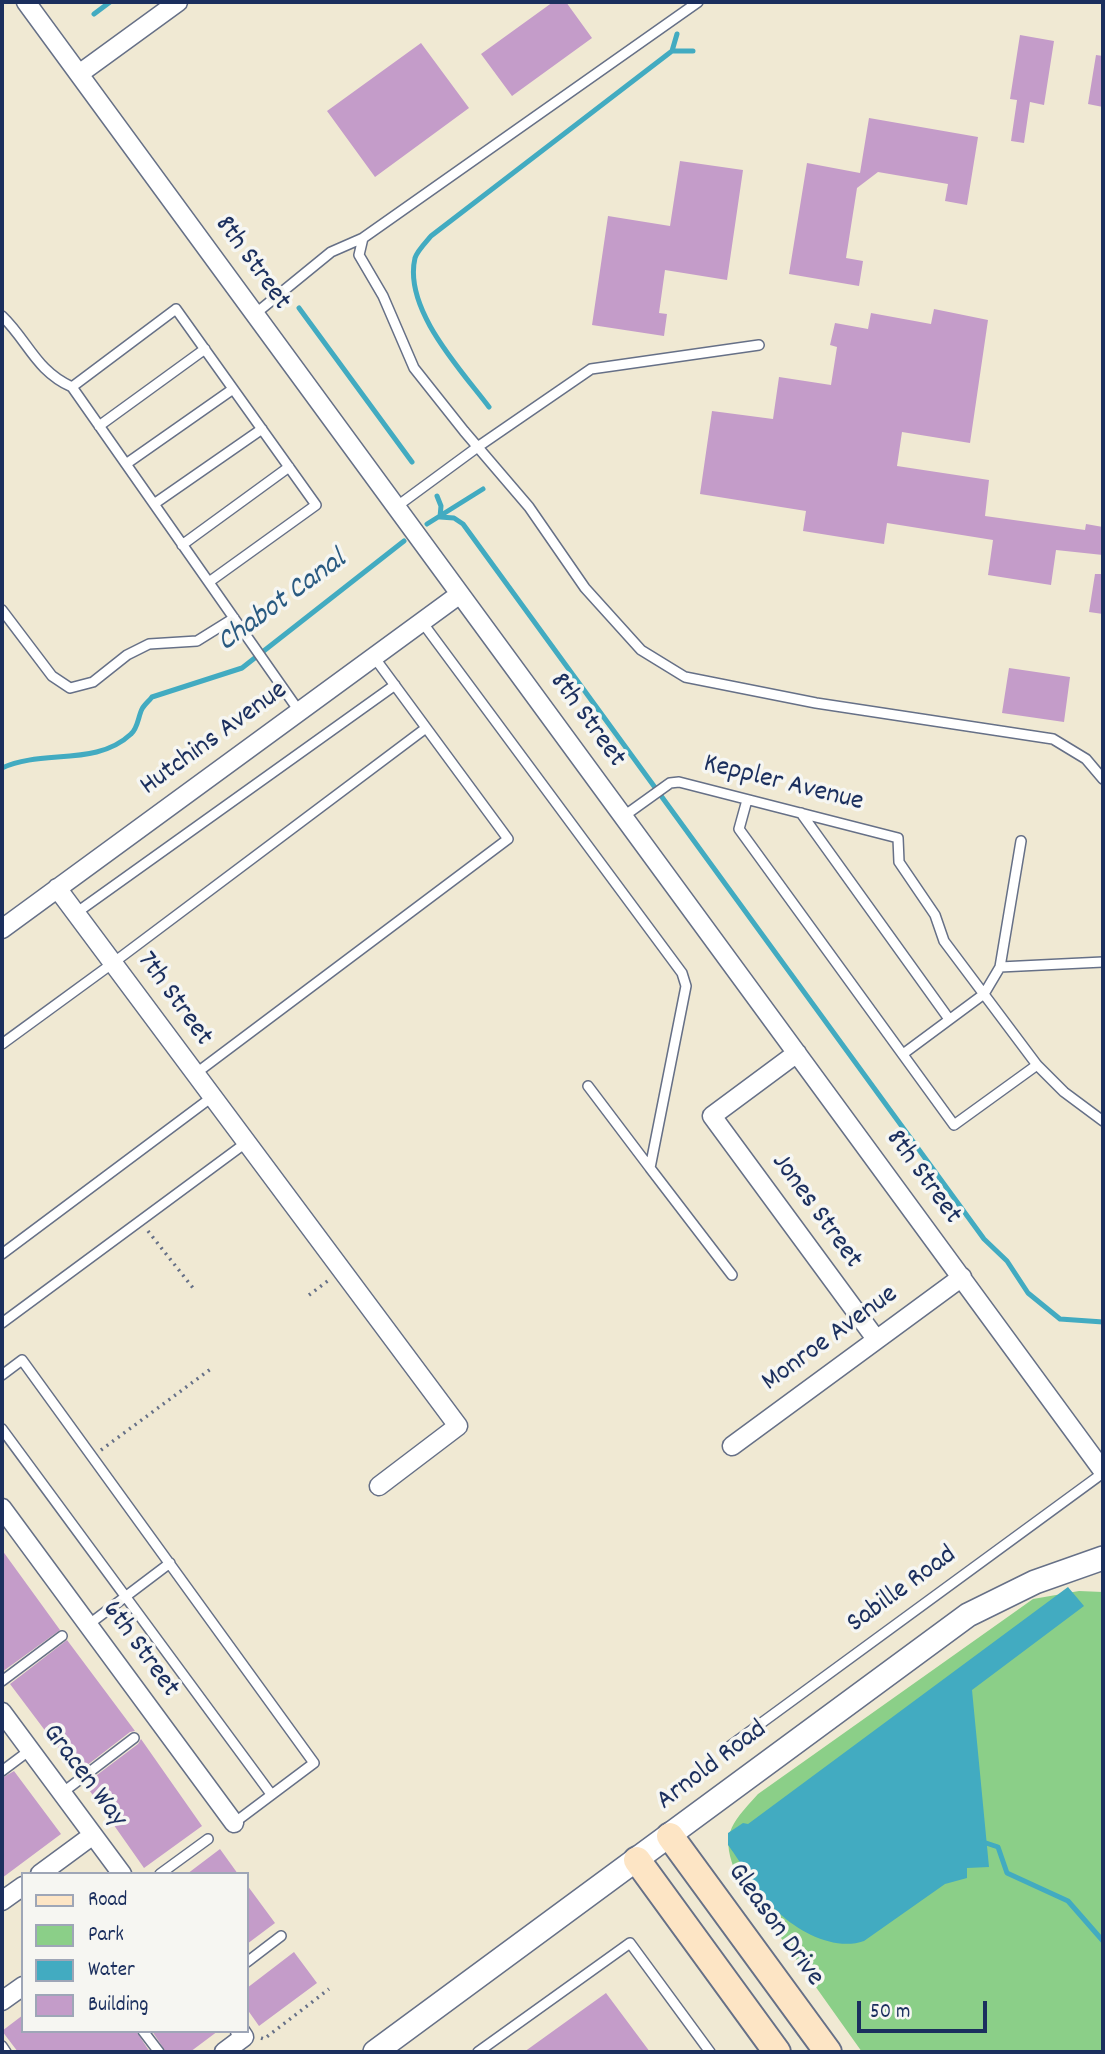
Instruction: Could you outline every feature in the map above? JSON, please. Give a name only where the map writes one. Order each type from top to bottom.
[{"type":"main road","name":"Gleason Drive","points":[[670,1836],[828,2052]]},
{"type":"main road","points":[[637,1860],[777,2052]]},
{"type":"street","points":[[79,74],[178,2]]},
{"type":"street","name":"8th Street","points":[[32,4],[79,74],[1103,1472]]},
{"type":"street","name":"Hutchins Avenue","points":[[2,929],[460,594]]},
{"type":"street","name":"7th Street","points":[[57,888],[458,1426],[379,1486]]},
{"type":"street","name":"Jones Street","points":[[797,1053],[712,1116],[876,1339]]},
{"type":"street","name":"Monroe Avenue","points":[[732,1446],[962,1276]]},
{"type":"street","name":"6th Street","points":[[2,1508],[234,1823]]},
{"type":"street","name":"Arnold Road","points":[[378,2051],[968,1615],[1035,1581],[1103,1558]]},
{"type":"street","name":"Gracen Way","points":[[2,1712],[121,1872]]},
{"type":"street","points":[[43,1872],[93,1835]]},
{"type":"street","points":[[2,1901],[21,1887]]},
{"type":"street","points":[[2,2001],[21,1987]]},
{"type":"street","points":[[224,2052],[242,2034]]},
{"type":"lane","points":[[255,314],[331,252],[363,238],[698,2]]},
{"type":"lane","points":[[363,238],[359,255],[383,296],[414,368],[529,507],[585,588],[641,650],[685,677],[816,703],[1053,739],[1086,758],[1103,779]]},
{"type":"lane","points":[[72,387],[176,309],[316,505],[209,582]]},
{"type":"lane","points":[[2,316],[40,365],[56,380],[72,387],[299,711]]},
{"type":"lane","points":[[396,507],[591,369],[759,345]]},
{"type":"lane","points":[[100,426],[205,349]]},
{"type":"lane","points":[[126,464],[233,389]]},
{"type":"lane","points":[[154,504],[262,429]]},
{"type":"lane","points":[[183,545],[289,467]]},
{"type":"lane","points":[[2,610],[52,676],[70,688],[93,682],[127,655],[149,644],[197,641],[234,618]]},
{"type":"lane","points":[[422,622],[682,973],[686,986],[650,1168]]},
{"type":"lane","points":[[194,1074],[508,839],[374,657]]},
{"type":"lane","points":[[76,913],[395,685]]},
{"type":"lane","points":[[2,1044],[113,964],[426,728]]},
{"type":"lane","name":"Keppler Avenue","points":[[624,816],[670,783],[679,782],[898,838],[899,862],[935,915],[944,941],[984,994]]},
{"type":"lane","points":[[747,800],[739,829],[954,1125],[1037,1065]]},
{"type":"lane","points":[[801,813],[949,1019]]},
{"type":"lane","points":[[903,1055],[984,994],[1000,967],[1021,841]]},
{"type":"lane","points":[[1000,967],[1103,962]]},
{"type":"lane","points":[[984,994],[1037,1065],[1064,1092],[1103,1121]]},
{"type":"lane","points":[[588,1086],[732,1275]]},
{"type":"lane","points":[[2,1254],[212,1097]]},
{"type":"lane","points":[[2,1322],[247,1142]]},
{"type":"lane","points":[[2,1375],[22,1360],[314,1763],[234,1823]]},
{"type":"lane","points":[[2,1429],[271,1794]]},
{"type":"lane","name":"Sabille Road","points":[[730,1746],[1103,1472]]},
{"type":"lane","points":[[88,1625],[170,1563]]},
{"type":"lane","points":[[2,1681],[62,1636]]},
{"type":"lane","points":[[62,1793],[134,1738]]},
{"type":"lane","points":[[2,1771],[30,1750]]},
{"type":"lane","points":[[163,1872],[208,1839]]},
{"type":"lane","points":[[248,1961],[281,1936]]},
{"type":"lane","points":[[478,2052],[630,1943],[710,2052]]},
{"type":"lane","points":[[145,2033],[159,2052]]},
{"type":"lane","points":[[2,2046],[6,2052]]},
{"type":"path","points":[[140,1221],[193,1288]]},
{"type":"path","points":[[309,1295],[342,1270]]},
{"type":"path","points":[[92,1457],[212,1368]]},
{"type":"path","points":[[242,2034],[264,2039],[329,1989]]},
{"type":"green space","points":[[1079,1591],[1103,1592],[1103,2052],[862,2052],[737,1876],[729,1850],[730,1832],[734,1823],[758,1794],[1033,1599]]},
{"type":"water","points":[[1068,1587],[1084,1606],[972,1690],[989,1867],[967,1868],[967,1878],[945,1884],[864,1941],[842,1944],[819,1938],[798,1928],[773,1908],[728,1845],[728,1833],[743,1823],[748,1824]]},
{"type":"building","points":[[553,2],[566,2],[592,38],[512,96],[481,54]]},
{"type":"building","points":[[1020,35],[1054,41],[1044,105],[1030,102],[1024,143],[1011,141],[1017,100],[1010,99]]},
{"type":"building","points":[[421,43],[469,108],[375,177],[327,111]]},
{"type":"building","points":[[1096,55],[1103,56],[1103,107],[1088,104]]},
{"type":"building","points":[[869,118],[978,137],[967,205],[945,201],[948,184],[878,172],[857,188],[846,258],[863,261],[859,286],[789,274],[807,163],[860,173]]},
{"type":"building","points":[[680,161],[743,170],[727,280],[665,270],[659,313],[667,314],[664,336],[592,325],[608,216],[670,226]]},
{"type":"building","points":[[934,309],[988,320],[970,443],[902,432],[897,466],[989,480],[985,516],[1085,530],[1086,524],[1103,527],[1103,555],[1056,550],[1051,585],[988,575],[993,540],[887,523],[884,544],[803,531],[806,511],[700,494],[712,411],[773,419],[779,377],[831,385],[837,347],[830,345],[835,323],[868,329],[871,313],[931,324]]},
{"type":"building","points":[[1095,574],[1103,574],[1103,614],[1089,612]]},
{"type":"building","points":[[1009,668],[1070,677],[1064,722],[1002,713]]},
{"type":"building","points":[[2,1550],[60,1630],[2,1672]]},
{"type":"building","points":[[67,1640],[135,1731],[130,1732],[77,1773],[10,1684]]},
{"type":"building","points":[[141,1739],[202,1826],[144,1868],[85,1784]]},
{"type":"building","points":[[14,1771],[61,1834],[2,1878],[2,1778]]},
{"type":"building","points":[[220,1849],[237,1872],[190,1872]]},
{"type":"building","points":[[248,1886],[275,1923],[248,1943]]},
{"type":"building","points":[[294,1952],[317,1983],[259,2026],[248,2010],[248,1987]]},
{"type":"building","points":[[606,1993],[650,2052],[524,2052]]},
{"type":"building","points":[[21,2017],[21,2033],[137,2033],[150,2052],[18,2052],[2,2031]]},
{"type":"building","points":[[153,2033],[215,2033],[190,2052],[166,2052]]},
{"type":"waterway","points":[[94,14],[110,2]]},
{"type":"waterway","points":[[672,51],[677,34]]},
{"type":"waterway","points":[[489,407],[450,357],[426,318],[414,278],[418,252],[431,236],[672,51],[693,51]]},
{"type":"waterway","points":[[299,308],[412,462]]},
{"type":"waterway","points":[[427,524],[483,489]]},
{"type":"waterway","points":[[437,496],[441,506],[440,517]]},
{"type":"waterway","points":[[440,517],[454,518],[463,524],[984,1239],[1007,1261],[1028,1293],[1060,1319],[1103,1322]]},
{"type":"waterway","name":"Chabot Canal","points":[[2,768],[34,759],[102,751],[117,744],[133,732],[142,709],[152,697],[242,668],[404,541]]},
{"type":"waterway","points":[[983,1842],[998,1847],[1007,1873],[1068,1901],[1103,1941]]}]
